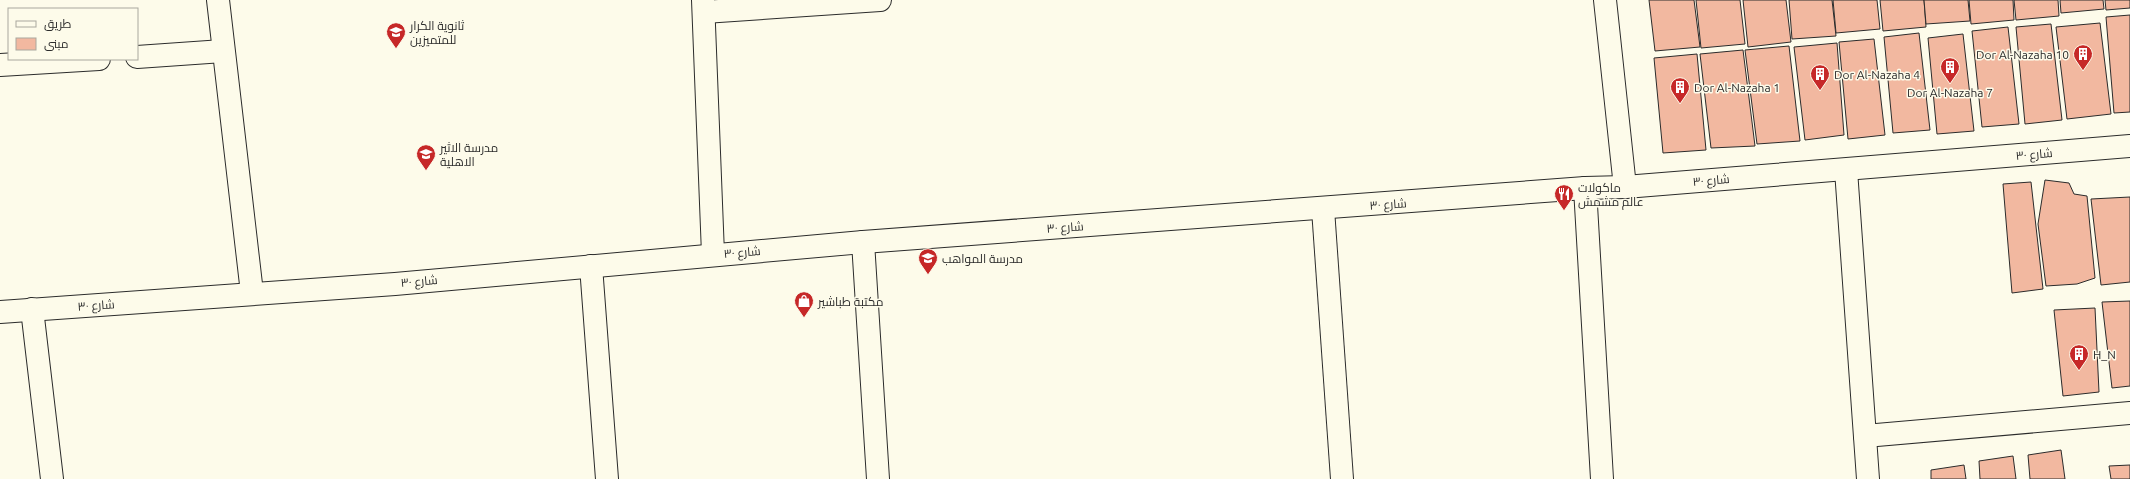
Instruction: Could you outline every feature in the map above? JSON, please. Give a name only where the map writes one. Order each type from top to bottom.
[{"type":"street","points":[[218,0],[252,293]]},
{"type":"street","points":[[713,254],[704,6],[880,0]]},
{"type":"street","points":[[1605,0],[1625,187]]},
{"type":"street","points":[[138,57],[224,51]]},
{"type":"street","points":[[0,65],[82,60]]},
{"type":"street","name":"شارع ٣٠","points":[[0,312],[395,284],[713,254],[862,242],[1323,209],[1585,188],[1625,187],[2130,146]]},
{"type":"street","points":[[1846,170],[1868,479]]},
{"type":"street","points":[[1585,188],[1602,479]]},
{"type":"street","points":[[1323,209],[1342,479]]},
{"type":"street","points":[[862,242],[878,479]]},
{"type":"street","points":[[591,266],[607,479]]},
{"type":"street","points":[[32,309],[52,479]]},
{"type":"street","points":[[1865,436],[2130,413]]},
{"type":"building","points":[[1649,0],[1694,0],[1700,47],[1655,51]]},
{"type":"building","points":[[1696,0],[1740,0],[1745,44],[1701,48]]},
{"type":"building","points":[[1743,0],[1786,0],[1791,42],[1748,47]]},
{"type":"building","points":[[1789,0],[1832,0],[1836,36],[1792,39]]},
{"type":"building","points":[[1833,0],[1877,0],[1880,29],[1836,33]]},
{"type":"building","points":[[1880,0],[1924,0],[1926,27],[1883,31]]},
{"type":"building","points":[[1924,0],[1968,0],[1970,21],[1926,24]]},
{"type":"building","points":[[1969,0],[2013,0],[2014,20],[1971,24]]},
{"type":"building","points":[[2014,0],[2058,0],[2059,16],[2016,20]]},
{"type":"building","points":[[2060,0],[2103,0],[2104,9],[2061,13]]},
{"type":"building","points":[[2105,0],[2130,0],[2130,8],[2106,10]]},
{"type":"building","points":[[2130,15],[2130,112],[2114,113],[2106,17]]},
{"type":"building","name":"Dor Al-Nazaha 10","points":[[2100,23],[2111,114],[2067,119],[2056,27]]},
{"type":"building","points":[[2051,24],[2062,120],[2025,124],[2016,27]]},
{"type":"building","points":[[2008,27],[2019,124],[1982,127],[1972,31]]},
{"type":"building","points":[[1919,33],[1930,130],[1893,133],[1884,37]]},
{"type":"building","name":"Dor Al-Nazaha 7","points":[[1963,34],[1974,131],[1937,134],[1928,38]]},
{"type":"building","points":[[1874,39],[1885,135],[1848,139],[1839,42]]},
{"type":"building","name":"Dor Al-Nazaha 4","points":[[1837,43],[1844,135],[1805,140],[1794,47]]},
{"type":"building","points":[[1789,46],[1800,141],[1757,144],[1745,50]]},
{"type":"building","points":[[1743,50],[1755,146],[1711,148],[1700,54]]},
{"type":"building","name":"Dor Al-Nazaha 1","points":[[1697,54],[1706,150],[1663,153],[1654,58]]},
{"type":"building","points":[[2045,180],[2069,183],[2074,194],[2087,196],[2095,278],[2077,284],[2046,286],[2038,224]]},
{"type":"building","points":[[2031,182],[2043,289],[2012,293],[2003,184]]},
{"type":"building","points":[[2130,197],[2130,282],[2101,285],[2091,199]]},
{"type":"building","name":"H_N","points":[[2130,301],[2130,386],[2112,388],[2102,302]]},
{"type":"building","name":"H_N","points":[[2095,308],[2099,392],[2063,396],[2054,310]]},
{"type":"building","points":[[2061,450],[2065,479],[2030,479],[2028,455]]},
{"type":"building","points":[[2013,456],[2016,479],[1980,479],[1979,461]]},
{"type":"building","points":[[1964,465],[1966,479],[1931,479],[1931,470]]},
{"type":"building","points":[[2130,465],[2130,479],[2111,479],[2109,466]]},
{"type":"place","name":"ثانوية الكرار للمتميزين","points":[[396,49]]},
{"type":"place","name":"Dor Al-Nazaha 10","points":[[2083,71]]},
{"type":"place","name":"Dor Al-Nazaha 7","points":[[1950,84]]},
{"type":"place","name":"Dor Al-Nazaha 4","points":[[1820,91]]},
{"type":"place","name":"Dor Al-Nazaha 1","points":[[1680,104]]},
{"type":"place","name":"مدرسة الاثير الاهلية","points":[[426,171]]},
{"type":"place","name":"ماكولات عالم مشمش","points":[[1564,211]]},
{"type":"place","name":"مدرسة المواهب","points":[[928,275]]},
{"type":"place","name":"مكتبة طباشير","points":[[804,318]]},
{"type":"place","name":"H_N","points":[[2079,371]]}]
